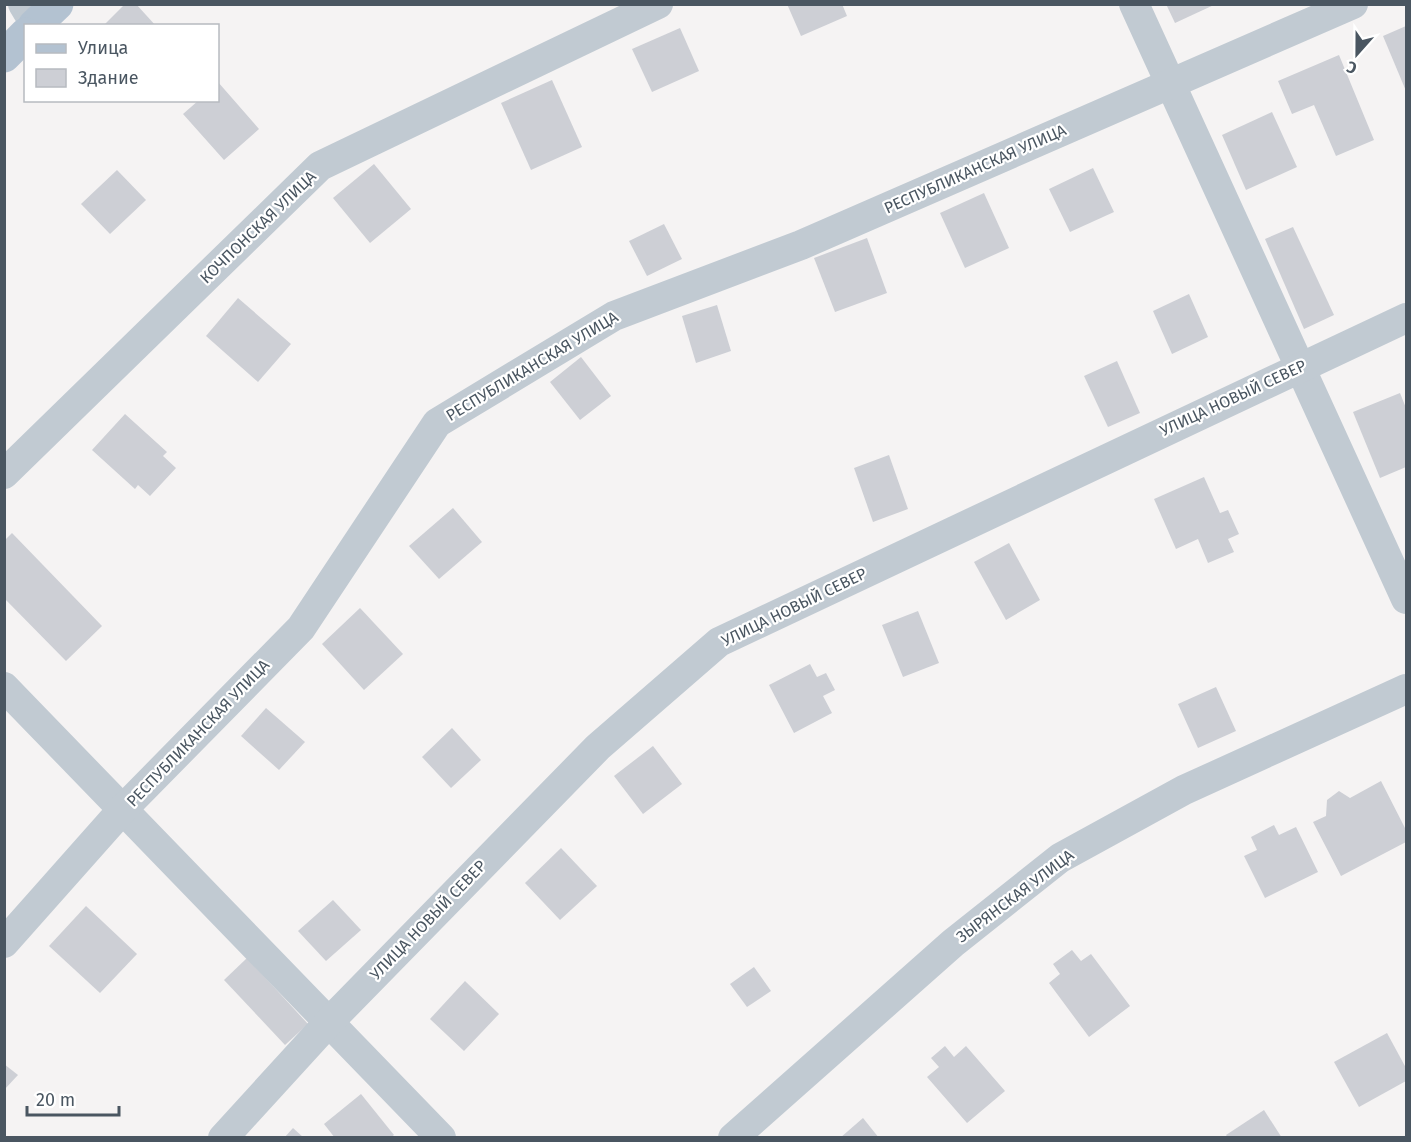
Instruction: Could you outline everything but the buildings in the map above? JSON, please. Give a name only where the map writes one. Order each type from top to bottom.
[{"type":"main road","points":[[4,56],[24,31]]},
{"type":"street","name":"КОЧПОНСКАЯ УЛИЦА","points":[[4,474],[320,166],[658,4]]},
{"type":"street","points":[[1134,4],[1407,599]]},
{"type":"street","name":"РЕСПУБЛИКАНСКАЯ УЛИЦА","points":[[4,943],[123,809],[301,628],[437,423],[614,316],[801,245],[1353,4]]},
{"type":"street","name":"УЛИЦА НОВЫЙ СЕВЕР","points":[[223,1137],[329,1022],[598,747],[719,642],[1300,366],[1407,318]]},
{"type":"street","points":[[4,687],[441,1137]]},
{"type":"street","name":"ЗЫРЯНСКАЯ УЛИЦА","points":[[733,1137],[952,943],[1060,858],[1184,790],[1407,689]]}]
